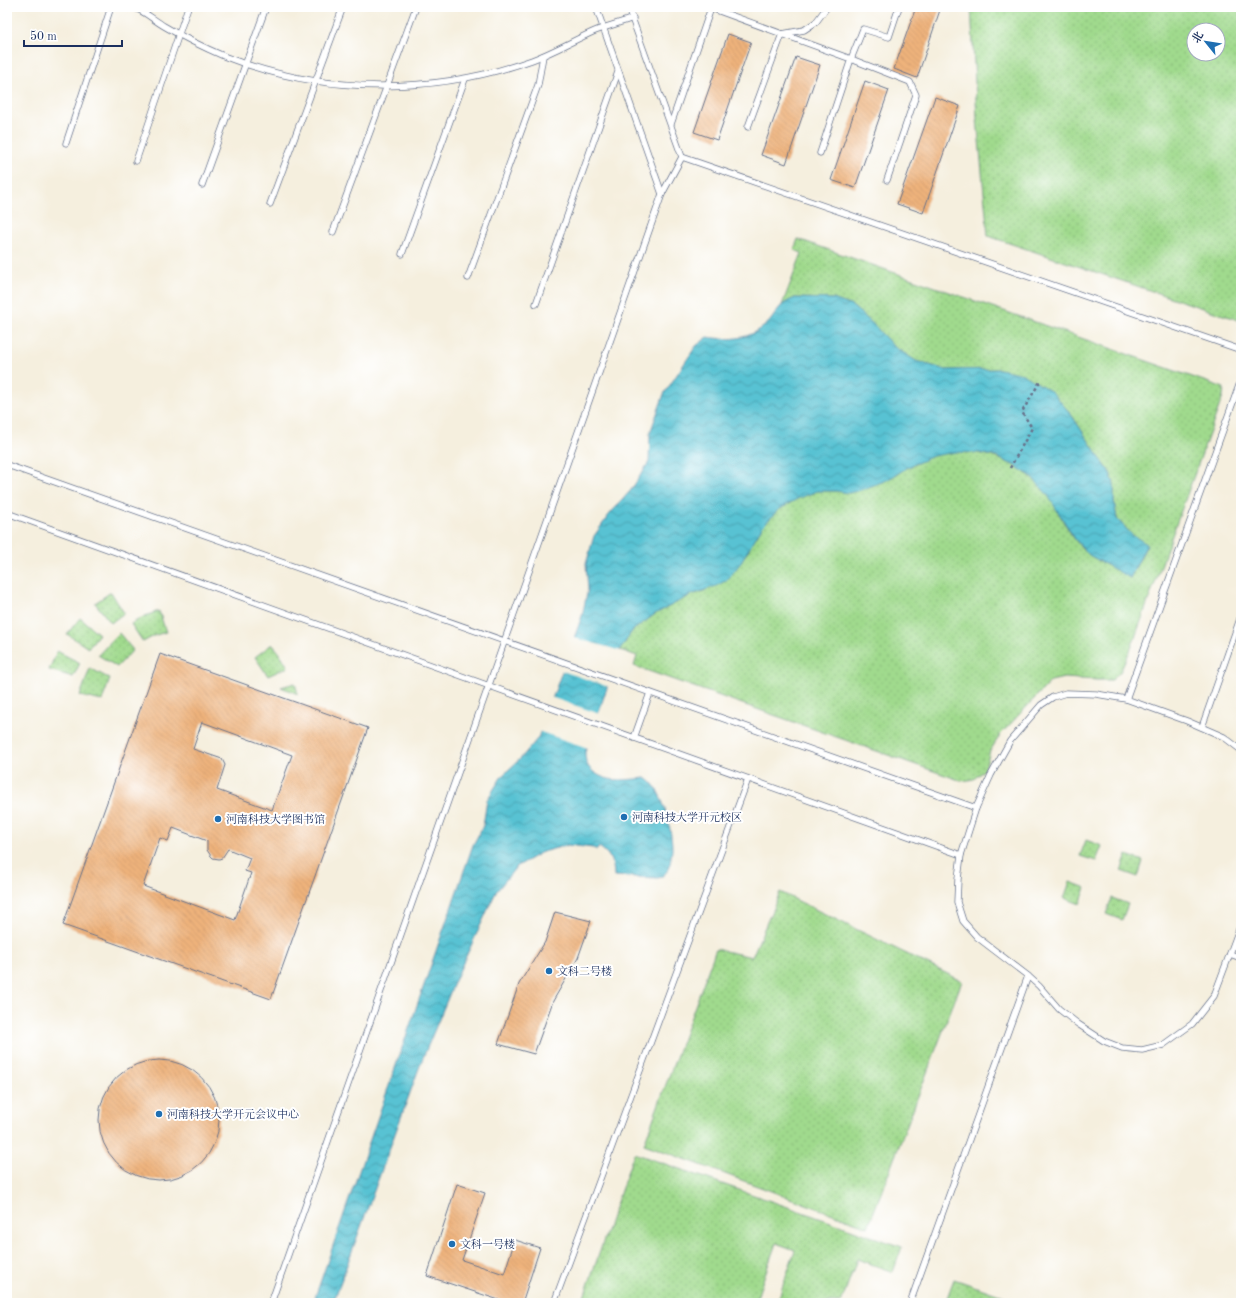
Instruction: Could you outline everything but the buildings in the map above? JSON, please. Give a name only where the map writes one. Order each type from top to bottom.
[{"type":"lane","points":[[66,143],[111,7]]},
{"type":"lane","points":[[133,7],[195,43],[246,63],[293,77],[362,86],[431,84],[499,71],[542,56],[603,28],[632,18]]},
{"type":"lane","points":[[136,161],[188,7]]},
{"type":"lane","points":[[202,185],[266,7]]},
{"type":"lane","points":[[270,204],[343,7]]},
{"type":"lane","points":[[333,232],[416,7]]},
{"type":"lane","points":[[596,7],[662,194]]},
{"type":"lane","points":[[271,1303],[662,194],[682,157],[628,7]]},
{"type":"lane","points":[[709,8],[718,7]]},
{"type":"lane","points":[[782,34],[804,30],[816,22],[828,7]]},
{"type":"lane","points":[[820,153],[863,29],[889,37],[900,7]]},
{"type":"lane","points":[[670,124],[709,8]]},
{"type":"lane","points":[[709,8],[910,82],[916,95],[887,180]]},
{"type":"lane","points":[[748,127],[782,34]]},
{"type":"lane","points":[[468,278],[538,85],[542,56]]},
{"type":"lane","points":[[536,304],[618,72]]},
{"type":"lane","points":[[402,254],[465,78]]},
{"type":"lane","points":[[682,157],[1241,350]]},
{"type":"lane","points":[[1126,699],[1241,380]]},
{"type":"lane","points":[[7,465],[976,808]]},
{"type":"lane","points":[[7,513],[961,855]]},
{"type":"lane","points":[[1202,727],[1241,616]]},
{"type":"lane","points":[[634,738],[650,693]]},
{"type":"lane","points":[[1241,750],[1224,737],[1202,727],[1126,699],[1096,694],[1066,693],[1053,697],[1041,705],[1010,741],[991,775],[976,808],[961,855],[957,902],[963,921],[976,938],[1028,976],[1059,1009],[1078,1024],[1104,1041],[1122,1048],[1142,1050],[1164,1045],[1192,1024],[1214,996],[1241,924]]},
{"type":"lane","points":[[554,1303],[748,778]]},
{"type":"lane","points":[[1230,954],[1241,958]]},
{"type":"lane","points":[[910,1303],[1028,976]]},
{"type":"path","points":[[1010,468],[1032,428],[1022,412],[1040,380]]},
{"type":"green space","points":[[971,7],[1241,7],[1241,321],[988,236],[977,119]]},
{"type":"green space","points":[[798,239],[1224,388],[1223,396],[1130,651],[1120,672],[1112,680],[1064,678],[1051,681],[1001,734],[990,751],[985,769],[974,779],[962,781],[634,666],[637,656],[620,650],[632,631],[655,614],[691,595],[704,591],[739,565],[762,527],[778,510],[797,499],[817,491],[849,493],[932,456],[964,452],[980,453],[1010,463],[1024,471],[1047,493],[1071,535],[1083,549],[1090,555],[1130,578],[1147,545],[1132,535],[1117,519],[1114,502],[1114,484],[1110,473],[1070,413],[1052,392],[1000,369],[946,370],[916,361],[893,346],[872,323],[852,306],[833,299],[795,298],[782,305],[802,253],[794,250]]},
{"type":"green space","points":[[111,592],[124,613],[111,623],[95,603]]},
{"type":"green space","points":[[159,611],[166,632],[156,635],[143,642],[131,624],[145,616]]},
{"type":"green space","points":[[80,618],[99,634],[88,648],[67,634]]},
{"type":"green space","points":[[119,633],[133,650],[117,667],[98,655]]},
{"type":"green space","points":[[272,644],[288,667],[268,676],[255,657]]},
{"type":"green space","points":[[57,651],[80,663],[73,677],[49,670]]},
{"type":"green space","points":[[90,668],[110,679],[102,701],[80,696]]},
{"type":"green space","points":[[295,683],[298,694],[281,687]]},
{"type":"green space","points":[[1086,840],[1102,846],[1096,861],[1080,856]]},
{"type":"green space","points":[[1127,855],[1143,861],[1138,877],[1121,871]]},
{"type":"green space","points":[[1070,882],[1086,888],[1080,904],[1064,898]]},
{"type":"green space","points":[[780,892],[962,981],[868,1227],[644,1144],[716,949],[752,957]]},
{"type":"green space","points":[[1112,898],[1128,904],[1122,920],[1106,914]]},
{"type":"green space","points":[[634,1153],[902,1247],[893,1272],[857,1259],[841,1303],[777,1303],[795,1250],[776,1243],[755,1303],[582,1303]]},
{"type":"green space","points":[[954,1279],[1023,1303],[945,1303]]},
{"type":"water","points":[[795,298],[833,299],[852,306],[872,323],[893,346],[916,361],[946,370],[1000,369],[1023,374],[1052,392],[1070,413],[1110,473],[1114,484],[1114,502],[1117,519],[1132,535],[1147,544],[1130,578],[1089,555],[1075,539],[1047,494],[1031,476],[997,457],[980,453],[956,452],[933,456],[910,466],[887,480],[861,490],[849,493],[817,491],[797,499],[778,510],[762,527],[739,565],[727,580],[716,586],[691,595],[655,614],[632,631],[620,650],[585,752],[585,759],[590,769],[600,776],[614,780],[645,778],[657,789],[665,810],[671,833],[672,850],[668,870],[658,878],[614,876],[611,859],[599,847],[597,850],[593,848],[568,845],[542,852],[516,867],[496,892],[457,976],[422,1060],[333,1303],[313,1303],[473,845],[483,826],[487,800],[502,776],[521,758],[538,738],[582,616],[588,589],[586,564],[594,536],[609,515],[631,490],[649,462],[650,433],[664,394],[696,346],[708,337],[725,339],[741,337],[756,332],[770,321],[778,309],[786,302]]},
{"type":"pier","points":[[571,637],[621,651],[609,687],[560,670]]},
{"type":"pier","points":[[550,697],[600,714],[588,748],[538,731]]},
{"type":"place","name":"河南科技大学开元校区","points":[[624,817]]},
{"type":"place","name":"河南科技大学图书馆","points":[[218,819]]},
{"type":"place","name":"文科二号楼","points":[[549,971]]},
{"type":"place","name":"河南科技大学开元会议中心","points":[[159,1114]]},
{"type":"place","name":"文科一号楼","points":[[452,1244]]}]
